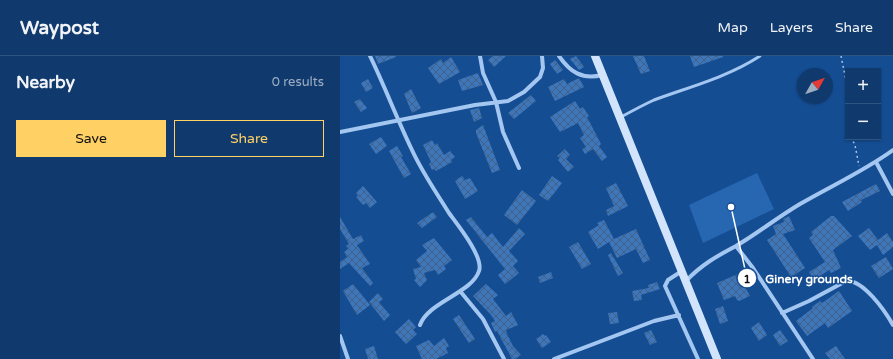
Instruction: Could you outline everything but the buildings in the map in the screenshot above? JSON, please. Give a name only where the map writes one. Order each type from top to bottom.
[{"type":"main road","points":[[595,56],[717,359]]},
{"type":"street","points":[[370,56],[426,178],[463,232],[479,262],[479,272],[460,291],[434,308],[422,320],[420,325]]},
{"type":"street","points":[[480,56],[483,73],[496,102],[503,132],[519,168]]},
{"type":"street","points":[[340,132],[512,99],[533,84],[542,72],[542,56]]},
{"type":"street","points":[[559,56],[568,68],[575,73],[592,77],[602,75]]},
{"type":"street","points":[[686,281],[712,258],[736,246],[800,204],[876,162],[893,150]]},
{"type":"street","points":[[876,162],[893,194]]},
{"type":"street","points":[[736,246],[753,268],[813,359]]},
{"type":"street","points":[[682,270],[665,284],[698,359]]},
{"type":"street","points":[[782,312],[809,301],[846,281],[851,280],[869,294],[881,307],[893,325]]},
{"type":"street","points":[[460,291],[483,319],[504,359]]},
{"type":"street","points":[[554,359],[654,321],[679,315]]},
{"type":"street","points":[[340,336],[348,359]]},
{"type":"lane","points":[[619,118],[652,101],[710,80],[760,56]]},
{"type":"path","points":[[841,56],[845,75]]},
{"type":"path","points":[[852,140],[855,145],[860,171]]},
{"type":"shaded area","points":[[757,173],[774,209],[703,243],[689,205]]},
{"type":"place","name":"Ginery grounds","points":[[731,207]]}]
